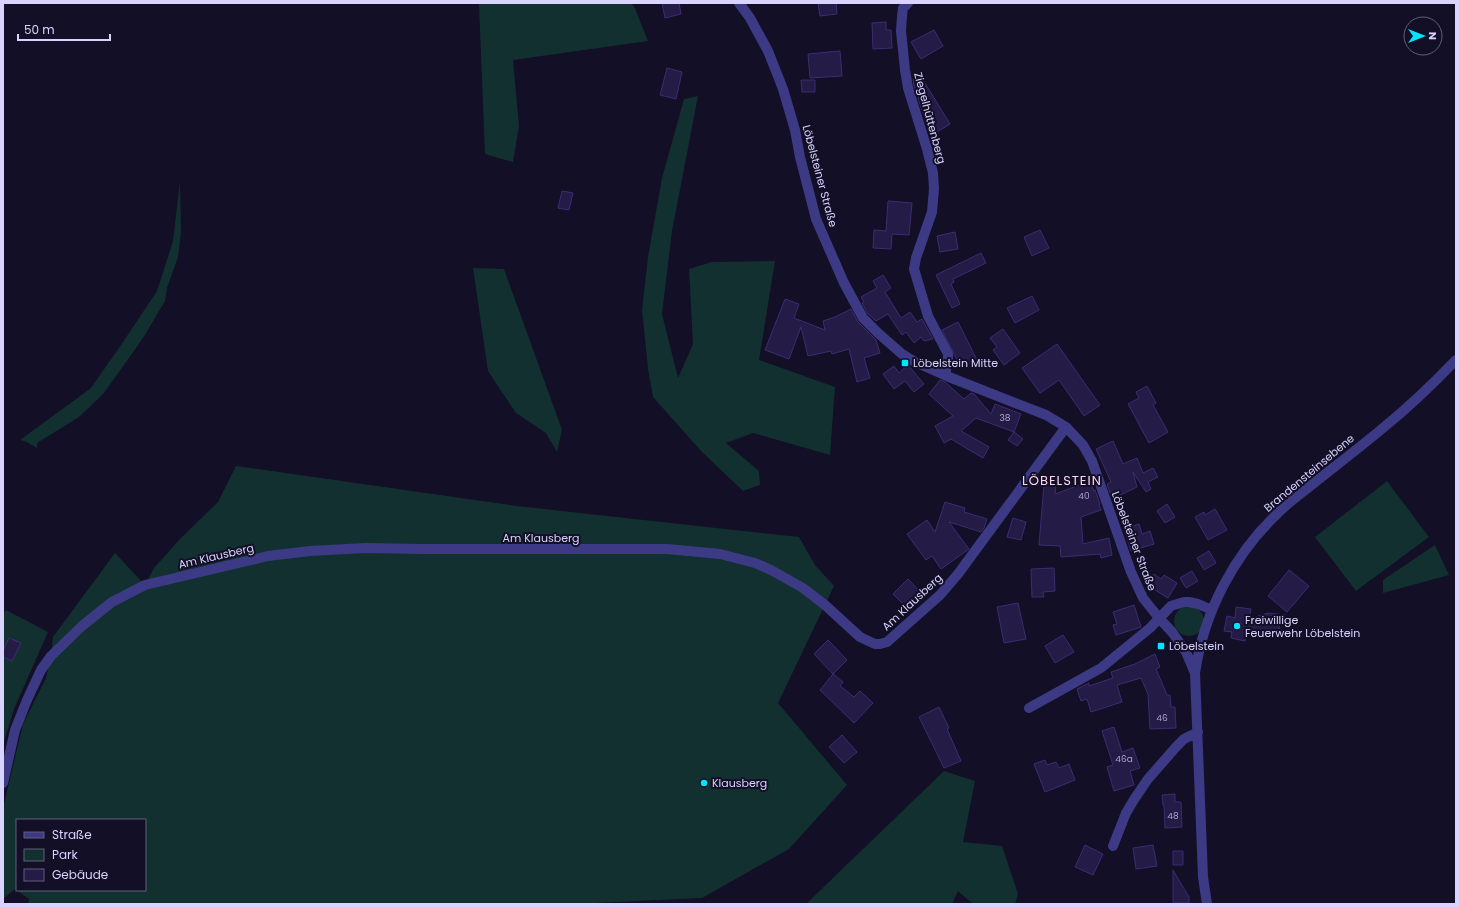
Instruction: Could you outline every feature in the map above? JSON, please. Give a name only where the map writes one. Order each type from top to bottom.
[{"type":"street","name":"Löbelsteiner Straße","points":[[739,3],[750,18],[768,51],[783,89],[795,130],[800,157],[816,219],[844,283],[863,318],[902,354],[915,362],[1046,414],[1066,427],[1083,445],[1092,461],[1131,572],[1143,598],[1172,632],[1186,652],[1196,673],[1203,877],[1206,904]]},
{"type":"street","name":"Ziegelhüttenberg","points":[[908,3],[903,8],[901,31],[905,70],[908,88],[928,148],[933,174],[934,190],[932,212],[916,258],[914,269],[928,316],[948,354],[945,375]]},
{"type":"street","name":"Brandensteinsebene","points":[[1196,673],[1198,650],[1212,610],[1233,567],[1250,542],[1279,511],[1384,428],[1427,390],[1456,360]]},
{"type":"street","name":"Am Klausberg","points":[[3,783],[15,730],[26,700],[41,670],[51,656],[82,626],[112,602],[145,585],[268,556],[310,550],[365,548],[667,550],[720,554],[755,563],[771,570],[803,588],[825,605],[860,637],[870,643],[880,644],[887,642],[940,596],[963,568],[1066,427]]},
{"type":"street","points":[[1029,708],[1101,668],[1150,628],[1171,606],[1184,602],[1198,604],[1212,610]]},
{"type":"street","points":[[1113,846],[1126,813],[1144,786],[1176,747],[1184,740],[1198,732]]},
{"type":"green space","points":[[479,3],[631,3],[634,6],[648,41],[513,60],[519,126],[513,162],[485,154]]},
{"type":"green space","points":[[698,96],[672,231],[662,314],[678,378],[693,344],[689,269],[711,262],[775,261],[759,360],[835,387],[830,455],[753,433],[726,443],[759,471],[760,485],[743,491],[702,452],[653,397],[648,369],[642,310],[648,257],[662,178],[684,99]]},
{"type":"green space","points":[[180,181],[181,232],[178,257],[167,288],[165,301],[143,338],[104,393],[79,417],[37,443],[37,448],[20,440],[91,388],[157,291],[173,241]]},
{"type":"green space","points":[[473,268],[504,269],[562,430],[557,452],[546,433],[516,413],[488,371]]},
{"type":"green space","points":[[236,466],[517,506],[799,537],[815,565],[834,586],[778,703],[847,785],[789,849],[702,898],[573,904],[28,904],[29,899],[18,891],[146,891],[146,819],[16,819],[16,890],[3,899],[3,808],[23,724],[46,678],[51,656],[53,637],[115,553],[145,585],[154,568],[180,539],[218,502]]},
{"type":"green space","points":[[1387,481],[1429,537],[1356,591],[1315,537]]},
{"type":"green space","points":[[1435,545],[1449,575],[1383,593],[1383,580]]},
{"type":"green space","points":[[1189,606],[1199,611],[1204,621],[1199,631],[1189,636],[1179,631],[1174,621],[1179,611]]},
{"type":"green space","points":[[6,610],[48,632],[14,709],[3,745],[3,614]]},
{"type":"green space","points":[[944,771],[975,781],[963,842],[1002,846],[1018,894],[1015,904],[973,904],[958,891],[952,904],[806,904]]},
{"type":"building","points":[[662,3],[679,3],[681,14],[665,18]]},
{"type":"building","points":[[818,3],[836,3],[837,14],[820,16]]},
{"type":"building","points":[[886,22],[886,30],[891,30],[892,48],[873,49],[872,23]]},
{"type":"building","points":[[934,30],[943,46],[921,59],[911,42]]},
{"type":"building","points":[[840,51],[842,76],[810,78],[808,54]]},
{"type":"building","points":[[667,68],[682,72],[676,99],[660,95]]},
{"type":"building","points":[[920,75],[950,124],[937,132],[931,123],[928,124],[924,116],[918,98],[919,97],[914,86],[913,79]]},
{"type":"building","points":[[801,80],[815,80],[815,92],[802,92]]},
{"type":"building","points":[[562,191],[573,193],[569,210],[558,208]]},
{"type":"building","points":[[888,201],[912,203],[909,235],[892,234],[891,249],[873,248],[874,230],[886,231]]},
{"type":"building","points":[[1040,230],[1049,248],[1032,256],[1024,237]]},
{"type":"building","points":[[955,232],[958,249],[940,252],[937,236]]},
{"type":"building","points":[[981,253],[986,263],[953,279],[954,282],[951,284],[960,304],[952,308],[936,275]]},
{"type":"building","points":[[883,275],[891,288],[885,292],[901,318],[910,312],[917,322],[922,319],[933,339],[924,341],[921,337],[914,343],[906,332],[902,335],[888,314],[876,321],[868,314],[862,303],[864,302],[861,297],[877,288],[873,281]]},
{"type":"building","points":[[1032,296],[1039,310],[1015,323],[1007,308]]},
{"type":"building","points":[[785,299],[799,304],[794,318],[825,330],[823,321],[851,309],[858,322],[876,340],[880,353],[864,358],[870,378],[857,382],[849,349],[832,354],[831,351],[808,356],[801,327],[789,359],[765,350]]},
{"type":"building","points":[[958,322],[977,360],[961,368],[942,330]]},
{"type":"building","points":[[1003,329],[1020,353],[1004,365],[993,350],[997,347],[990,338]]},
{"type":"building","points":[[1057,344],[1100,405],[1084,416],[1059,380],[1040,393],[1022,368]]},
{"type":"building","points":[[908,365],[924,384],[914,392],[905,381],[894,389],[883,374],[894,366],[899,373]]},
{"type":"building","points":[[940,380],[945,382],[964,399],[971,393],[974,394],[991,414],[995,404],[1021,414],[1014,432],[976,418],[961,431],[989,447],[983,458],[951,439],[944,443],[935,426],[953,416],[929,394]]},
{"type":"building","points":[[1147,386],[1156,403],[1153,405],[1168,432],[1149,443],[1128,404],[1139,398],[1136,392]]},
{"type":"building","points":[[1014,432],[1023,439],[1017,446],[1008,440]]},
{"type":"building","points":[[1113,441],[1123,464],[1137,458],[1143,473],[1153,468],[1158,477],[1148,482],[1151,489],[1146,492],[1133,472],[1137,487],[1112,499],[1107,484],[1111,482],[1096,449]]},
{"type":"building","points":[[1090,481],[1094,491],[1095,490],[1101,510],[1081,517],[1083,544],[1109,538],[1112,555],[1101,558],[1100,554],[1061,557],[1060,546],[1039,545],[1044,485],[1056,486],[1055,494]]},
{"type":"building","points":[[945,502],[965,508],[964,512],[987,519],[981,532],[949,522],[969,549],[941,569],[932,556],[926,560],[907,534],[927,520],[935,532]]},
{"type":"building","points":[[1167,504],[1175,517],[1165,523],[1157,511]]},
{"type":"building","points":[[1215,509],[1227,530],[1208,540],[1195,517],[1204,512],[1205,515]]},
{"type":"building","points":[[1013,518],[1026,522],[1021,540],[1007,537]]},
{"type":"building","points":[[1139,524],[1142,534],[1150,531],[1154,544],[1131,551],[1124,529]]},
{"type":"building","points":[[1209,551],[1216,563],[1204,570],[1197,558]]},
{"type":"building","points":[[1054,568],[1055,591],[1043,592],[1044,597],[1032,597],[1031,569]]},
{"type":"building","points":[[1289,570],[1309,586],[1287,612],[1268,596]]},
{"type":"building","points":[[1192,571],[1198,581],[1186,588],[1180,578]]},
{"type":"building","points":[[1154,574],[1161,579],[1164,575],[1177,583],[1168,598],[1147,585]]},
{"type":"building","points":[[908,579],[920,592],[905,606],[893,594]]},
{"type":"building","points":[[1018,603],[1026,639],[1004,643],[997,607]]},
{"type":"building","points":[[1134,605],[1141,627],[1116,635],[1113,625],[1117,624],[1113,612]]},
{"type":"building","points":[[1236,607],[1251,609],[1249,619],[1268,613],[1285,615],[1278,623],[1280,628],[1267,634],[1265,630],[1254,634],[1247,633],[1245,641],[1231,638],[1232,632],[1224,631],[1227,616],[1235,618]]},
{"type":"building","points":[[1063,635],[1074,652],[1055,663],[1045,646]]},
{"type":"building","points":[[9,638],[21,643],[12,661],[3,657],[3,651]]},
{"type":"building","points":[[828,640],[847,660],[833,674],[814,654]]},
{"type":"building","points":[[1155,654],[1160,667],[1156,669],[1167,695],[1170,695],[1171,707],[1175,707],[1176,728],[1150,729],[1148,694],[1141,678],[1117,685],[1122,702],[1091,712],[1087,699],[1081,701],[1077,689],[1089,683],[1089,686],[1113,678],[1111,672],[1135,664]]},
{"type":"building","points":[[833,674],[843,682],[840,686],[854,697],[860,691],[873,703],[854,723],[820,690]]},
{"type":"building","points":[[939,707],[949,728],[947,729],[961,761],[944,768],[919,717]]},
{"type":"building","points":[[1114,727],[1122,752],[1133,748],[1140,768],[1130,771],[1134,785],[1114,791],[1107,767],[1113,765],[1102,731]]},
{"type":"building","points":[[842,735],[857,752],[844,763],[829,747]]},
{"type":"building","points":[[1045,760],[1047,765],[1056,762],[1059,768],[1069,764],[1075,780],[1045,792],[1034,764]]},
{"type":"building","points":[[1175,794],[1175,802],[1181,802],[1182,827],[1165,828],[1162,795]]},
{"type":"building","points":[[1085,845],[1103,854],[1093,875],[1075,867]]},
{"type":"building","points":[[1153,845],[1157,866],[1136,869],[1133,848]]},
{"type":"building","points":[[1173,851],[1183,851],[1183,865],[1173,865]]},
{"type":"building","points":[[1173,870],[1189,897],[1189,903],[1173,903]]},
{"type":"place","name":"Löbelstein Mitte","points":[[905,363]]},
{"type":"place","name":"Freiwillige Feuerwehr Löbelstein","points":[[1237,626]]},
{"type":"place","name":"Löbelstein","points":[[1161,646]]},
{"type":"place","name":"Klausberg","points":[[704,783]]},
{"type":"district","name":"LÖBELSTEIN","points":[[1062,480]]}]
